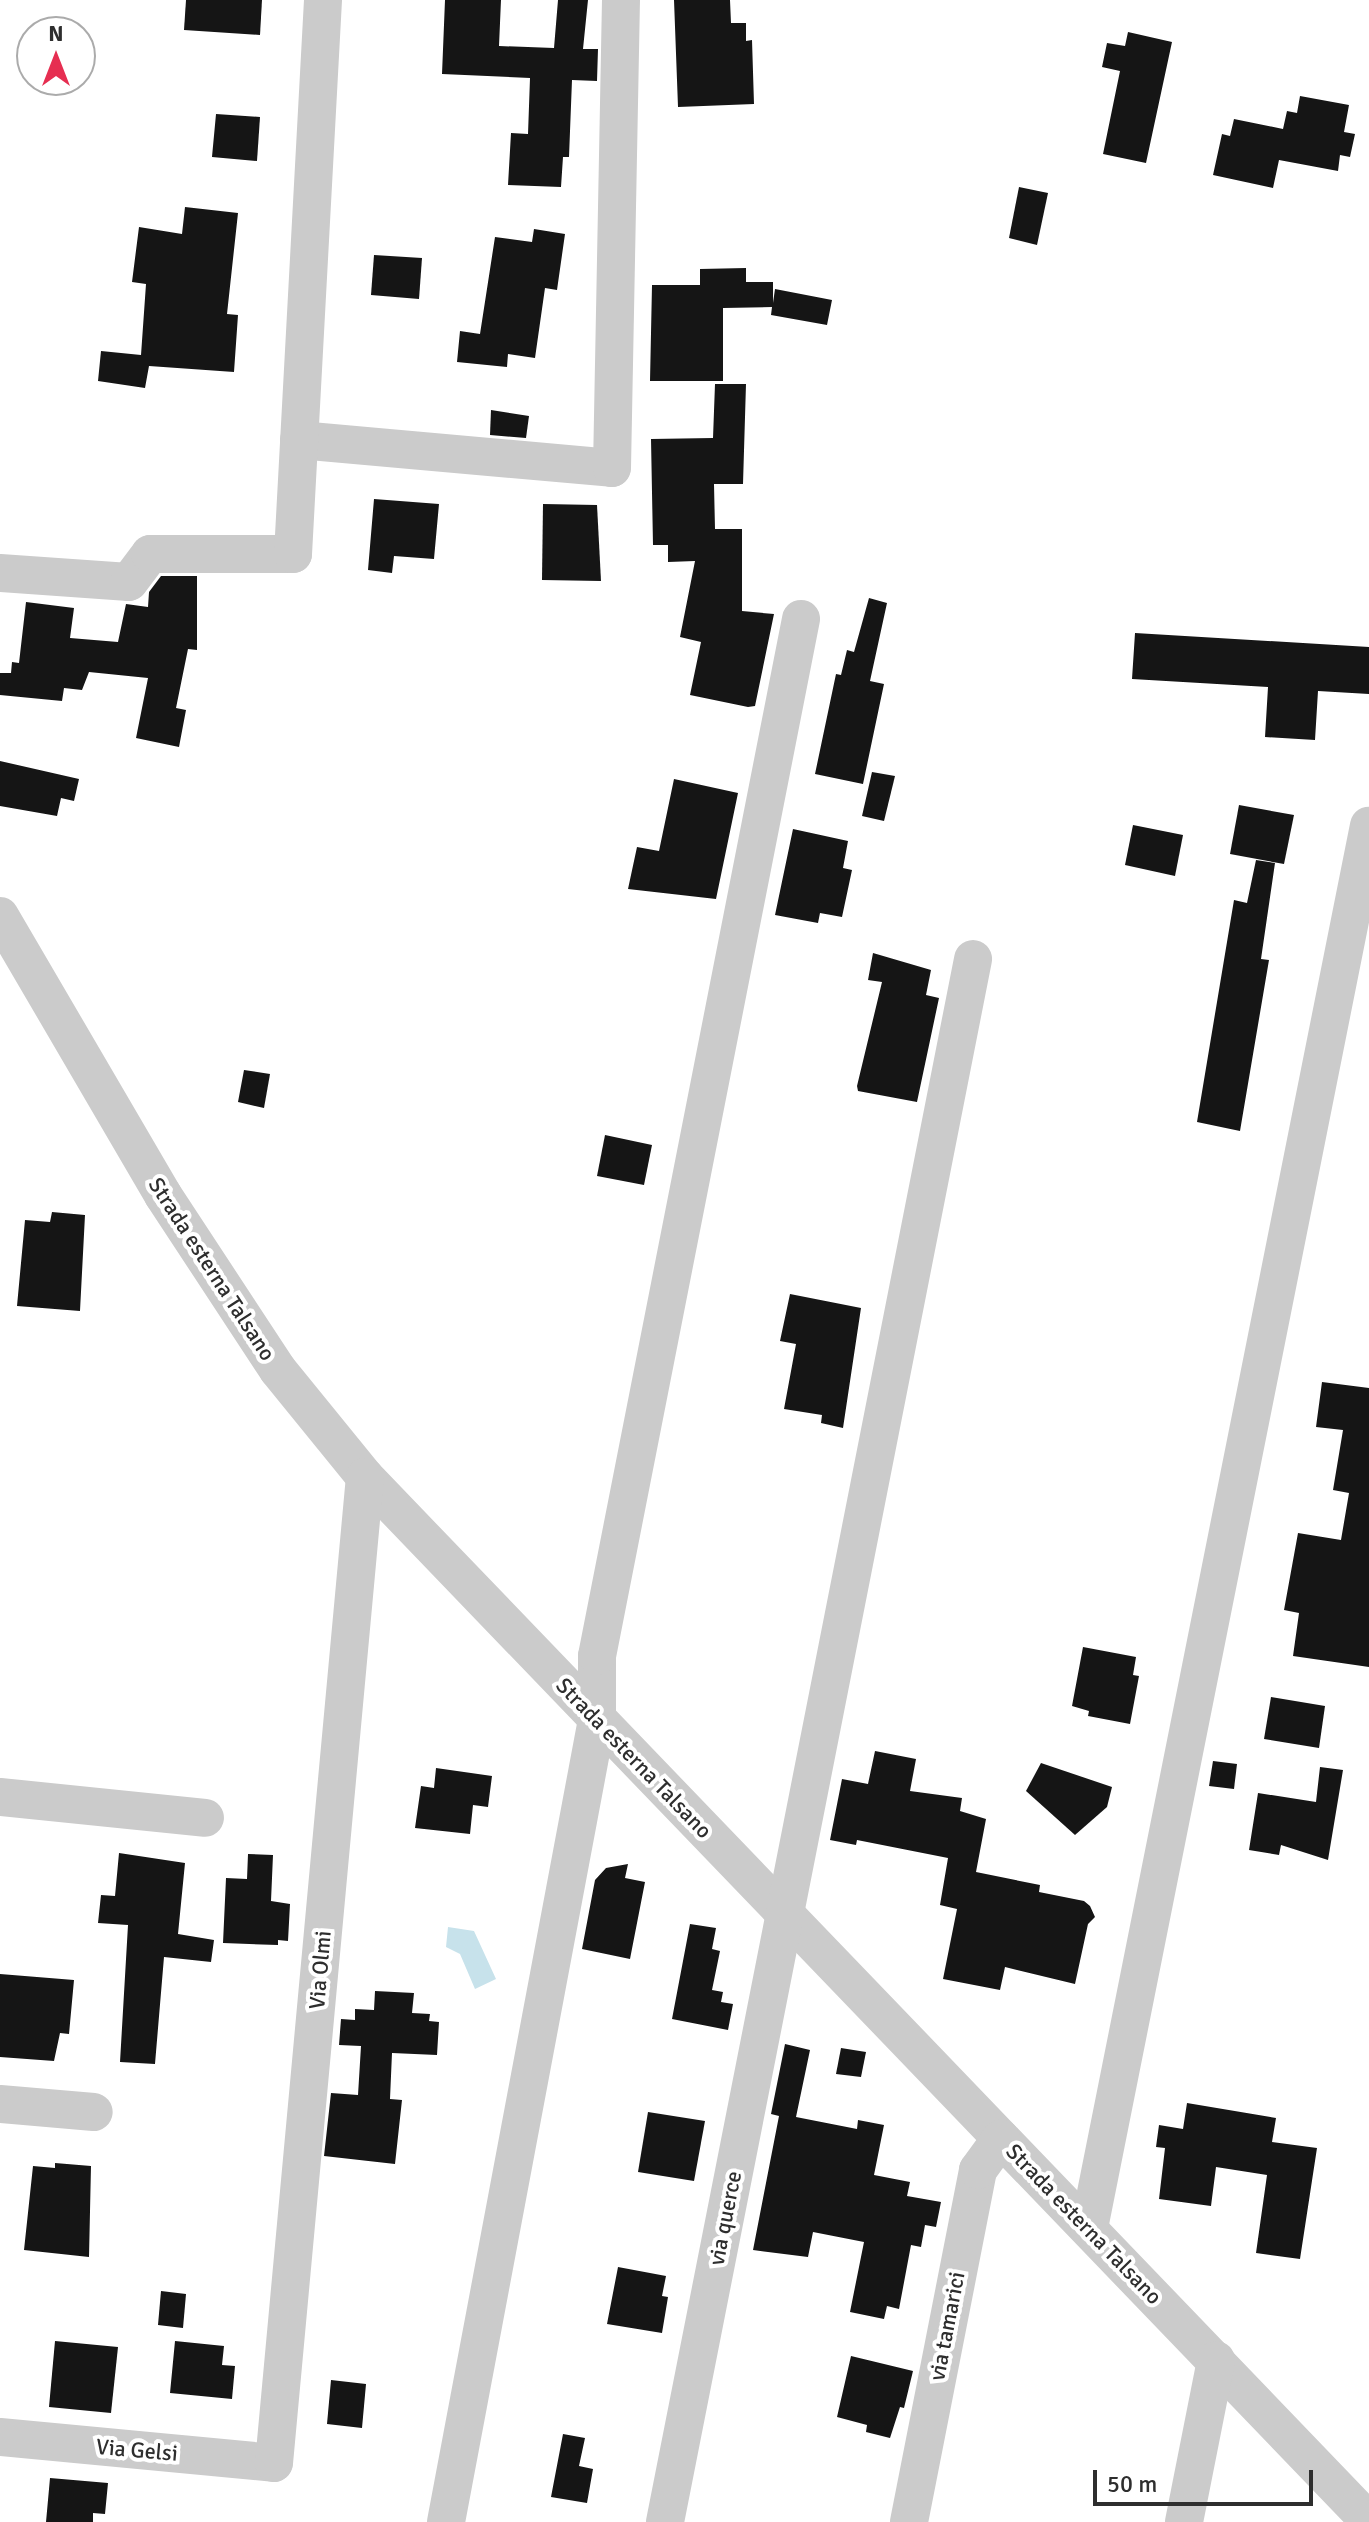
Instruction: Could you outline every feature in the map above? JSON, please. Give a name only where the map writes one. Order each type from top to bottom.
[{"type":"street","points":[[0,573],[129,582],[150,554],[293,554],[323,0]]},
{"type":"street","points":[[299,440],[612,468],[621,0]]},
{"type":"street","points":[[446,2522],[597,1720],[597,1656],[801,619]]},
{"type":"street","points":[[1089,2228],[1369,826]]},
{"type":"street","name":"Strada esterna Talsano","points":[[0,916],[163,1195],[278,1370],[365,1477],[1369,2521]]},
{"type":"street","name":"via querce","points":[[665,2522],[973,959]]},
{"type":"street","name":"Via Olmi","points":[[274,2463],[365,1477]]},
{"type":"street","points":[[0,1797],[205,1818]]},
{"type":"street","points":[[0,2104],[94,2112]]},
{"type":"street","name":"via tamarici","points":[[909,2522],[978,2170],[1001,2138]]},
{"type":"street","points":[[1184,2522],[1216,2360]]},
{"type":"street","name":"Via Gelsi","points":[[0,2437],[274,2463]]},
{"type":"water","points":[[448,1927],[474,1931],[496,1979],[475,1989],[460,1954],[446,1947]]},
{"type":"building","points":[[186,0],[262,0],[260,35],[184,30]]},
{"type":"building","points":[[445,0],[501,0],[499,46],[554,48],[558,0],[588,0],[583,49],[598,49],[597,81],[572,80],[569,157],[563,157],[561,187],[508,185],[511,133],[528,134],[530,78],[442,74]]},
{"type":"building","points":[[674,0],[730,0],[731,23],[746,23],[746,41],[752,40],[754,104],[678,107]]},
{"type":"building","points":[[1128,32],[1172,42],[1146,163],[1103,154],[1120,71],[1102,67],[1107,43],[1125,46]]},
{"type":"building","points":[[1300,96],[1349,105],[1344,132],[1355,134],[1350,157],[1340,155],[1338,171],[1279,160],[1273,188],[1213,175],[1222,134],[1230,136],[1234,119],[1283,129],[1287,111],[1297,113]]},
{"type":"building","points":[[216,114],[260,117],[257,161],[212,157]]},
{"type":"building","points":[[1019,187],[1048,193],[1037,245],[1009,238]]},
{"type":"building","points":[[185,207],[238,213],[227,314],[238,315],[234,372],[149,366],[145,388],[98,381],[101,351],[141,355],[146,284],[132,282],[139,227],[182,234]]},
{"type":"building","points":[[534,229],[565,234],[557,290],[545,288],[535,358],[508,354],[507,367],[457,362],[460,331],[480,334],[495,237],[532,242]]},
{"type":"building","points":[[374,255],[422,258],[419,299],[371,295]]},
{"type":"building","points":[[746,268],[746,282],[773,282],[773,303],[775,289],[832,300],[827,325],[771,315],[772,307],[723,308],[723,381],[650,381],[652,285],[700,285],[700,269]]},
{"type":"building","points":[[715,384],[746,384],[743,484],[714,484],[715,529],[742,529],[742,611],[774,614],[755,706],[748,707],[690,695],[701,642],[680,637],[695,561],[668,562],[668,545],[653,545],[651,439],[713,438]]},
{"type":"building","points":[[491,410],[529,416],[526,438],[490,435]]},
{"type":"building","points":[[374,499],[439,504],[434,559],[394,556],[392,573],[368,570]]},
{"type":"building","points":[[543,504],[597,505],[601,581],[542,580]]},
{"type":"building","points":[[161,576],[197,576],[197,650],[188,649],[176,708],[186,710],[179,747],[136,738],[148,678],[89,672],[82,690],[64,688],[62,701],[0,695],[0,673],[11,673],[12,662],[19,663],[26,602],[74,608],[70,638],[118,642],[126,604],[148,607],[149,592]]},
{"type":"building","points":[[869,598],[887,603],[870,681],[884,684],[863,784],[815,774],[836,674],[841,675],[847,650],[854,652]]},
{"type":"building","points":[[1135,633],[1369,647],[1369,694],[1318,691],[1315,740],[1265,737],[1268,687],[1132,679]]},
{"type":"building","points":[[0,761],[79,779],[74,801],[61,798],[57,816],[0,806]]},
{"type":"building","points":[[872,772],[895,776],[884,821],[862,816]]},
{"type":"building","points":[[674,779],[738,793],[716,899],[628,889],[637,847],[659,851]]},
{"type":"building","points":[[1239,805],[1294,815],[1284,864],[1230,854]]},
{"type":"building","points":[[1133,825],[1183,835],[1175,876],[1125,865]]},
{"type":"building","points":[[793,829],[848,841],[843,868],[852,870],[842,917],[820,913],[818,923],[775,915]]},
{"type":"building","points":[[1256,860],[1275,863],[1261,959],[1269,960],[1240,1131],[1197,1122],[1234,900],[1247,903]]},
{"type":"building","points":[[873,953],[931,970],[926,995],[939,998],[917,1102],[858,1091],[882,982],[868,980]]},
{"type":"building","points":[[244,1070],[270,1074],[264,1108],[238,1102]]},
{"type":"building","points":[[605,1135],[652,1145],[644,1185],[597,1176]]},
{"type":"building","points":[[52,1212],[85,1215],[80,1311],[17,1306],[25,1220],[50,1222]]},
{"type":"building","points":[[790,1294],[861,1308],[843,1428],[821,1423],[822,1415],[784,1409],[796,1344],[780,1341]]},
{"type":"building","points":[[1322,1382],[1369,1388],[1369,1667],[1293,1656],[1299,1613],[1284,1610],[1298,1533],[1341,1540],[1349,1493],[1333,1490],[1343,1430],[1316,1427]]},
{"type":"building","points":[[1083,1647],[1136,1657],[1133,1675],[1139,1676],[1130,1724],[1088,1716],[1089,1711],[1072,1706]]},
{"type":"building","points":[[1271,1697],[1325,1706],[1319,1748],[1264,1739]]},
{"type":"building","points":[[875,1751],[916,1759],[910,1791],[962,1798],[960,1811],[986,1819],[976,1872],[1040,1885],[1039,1892],[1084,1901],[1090,1906],[1095,1917],[1088,1924],[1075,1984],[1005,1967],[1000,1990],[943,1979],[957,1909],[940,1905],[948,1858],[857,1840],[856,1845],[830,1840],[842,1779],[868,1784]]},
{"type":"building","points":[[1213,1761],[1237,1764],[1234,1789],[1209,1786]]},
{"type":"building","points":[[1041,1763],[1112,1787],[1107,1807],[1075,1835],[1026,1791]]},
{"type":"building","points":[[1320,1767],[1343,1770],[1328,1860],[1281,1845],[1279,1855],[1249,1850],[1258,1793],[1316,1802]]},
{"type":"building","points":[[436,1768],[492,1776],[488,1807],[473,1805],[470,1834],[415,1828],[421,1786],[434,1788]]},
{"type":"building","points":[[119,1853],[185,1863],[178,1934],[214,1940],[211,1962],[164,1957],[155,2064],[120,2062],[128,1925],[98,1923],[101,1895],[115,1896]]},
{"type":"building","points":[[248,1854],[273,1855],[271,1901],[290,1904],[288,1941],[278,1940],[278,1945],[223,1943],[226,1878],[247,1879]]},
{"type":"building","points":[[628,1864],[625,1878],[645,1882],[630,1959],[582,1949],[595,1880],[606,1868]]},
{"type":"building","points":[[690,1924],[716,1928],[712,1949],[720,1951],[712,1990],[723,1992],[721,2002],[733,2004],[728,2030],[672,2019]]},
{"type":"building","points":[[0,1974],[74,1980],[69,2034],[60,2033],[54,2061],[0,2057]]},
{"type":"building","points":[[375,1991],[414,1993],[412,2013],[430,2014],[429,2021],[439,2022],[437,2055],[392,2053],[390,2099],[402,2100],[395,2164],[324,2156],[331,2093],[358,2095],[361,2046],[339,2045],[341,2019],[355,2020],[355,2009],[374,2010]]},
{"type":"building","points":[[785,2044],[810,2050],[796,2117],[857,2129],[858,2120],[884,2125],[874,2175],[910,2182],[907,2196],[941,2202],[936,2227],[925,2225],[921,2247],[911,2245],[899,2309],[887,2306],[884,2319],[850,2312],[864,2242],[813,2232],[808,2257],[753,2250],[779,2116],[771,2114]]},
{"type":"building","points":[[841,2048],[866,2052],[861,2077],[836,2074]]},
{"type":"building","points":[[1187,2103],[1276,2118],[1272,2142],[1317,2148],[1300,2259],[1256,2253],[1267,2175],[1216,2167],[1211,2206],[1159,2199],[1165,2148],[1156,2147],[1159,2125],[1183,2129]]},
{"type":"building","points":[[648,2112],[705,2121],[694,2181],[638,2172]]},
{"type":"building","points":[[55,2163],[91,2166],[89,2257],[24,2250],[33,2166],[55,2168]]},
{"type":"building","points":[[618,2267],[666,2276],[662,2296],[668,2297],[662,2333],[607,2324]]},
{"type":"building","points":[[161,2291],[186,2294],[183,2328],[158,2325]]},
{"type":"building","points":[[55,2341],[118,2347],[111,2413],[49,2407]]},
{"type":"building","points":[[175,2341],[224,2346],[222,2365],[235,2366],[232,2399],[170,2393]]},
{"type":"building","points":[[851,2356],[913,2371],[904,2408],[900,2407],[890,2438],[866,2432],[867,2425],[837,2417]]},
{"type":"building","points":[[331,2380],[366,2384],[362,2428],[327,2424]]},
{"type":"building","points":[[563,2434],[585,2438],[579,2466],[593,2469],[587,2503],[551,2497]]},
{"type":"building","points":[[50,2478],[108,2483],[105,2514],[93,2513],[93,2522],[46,2522]]}]
